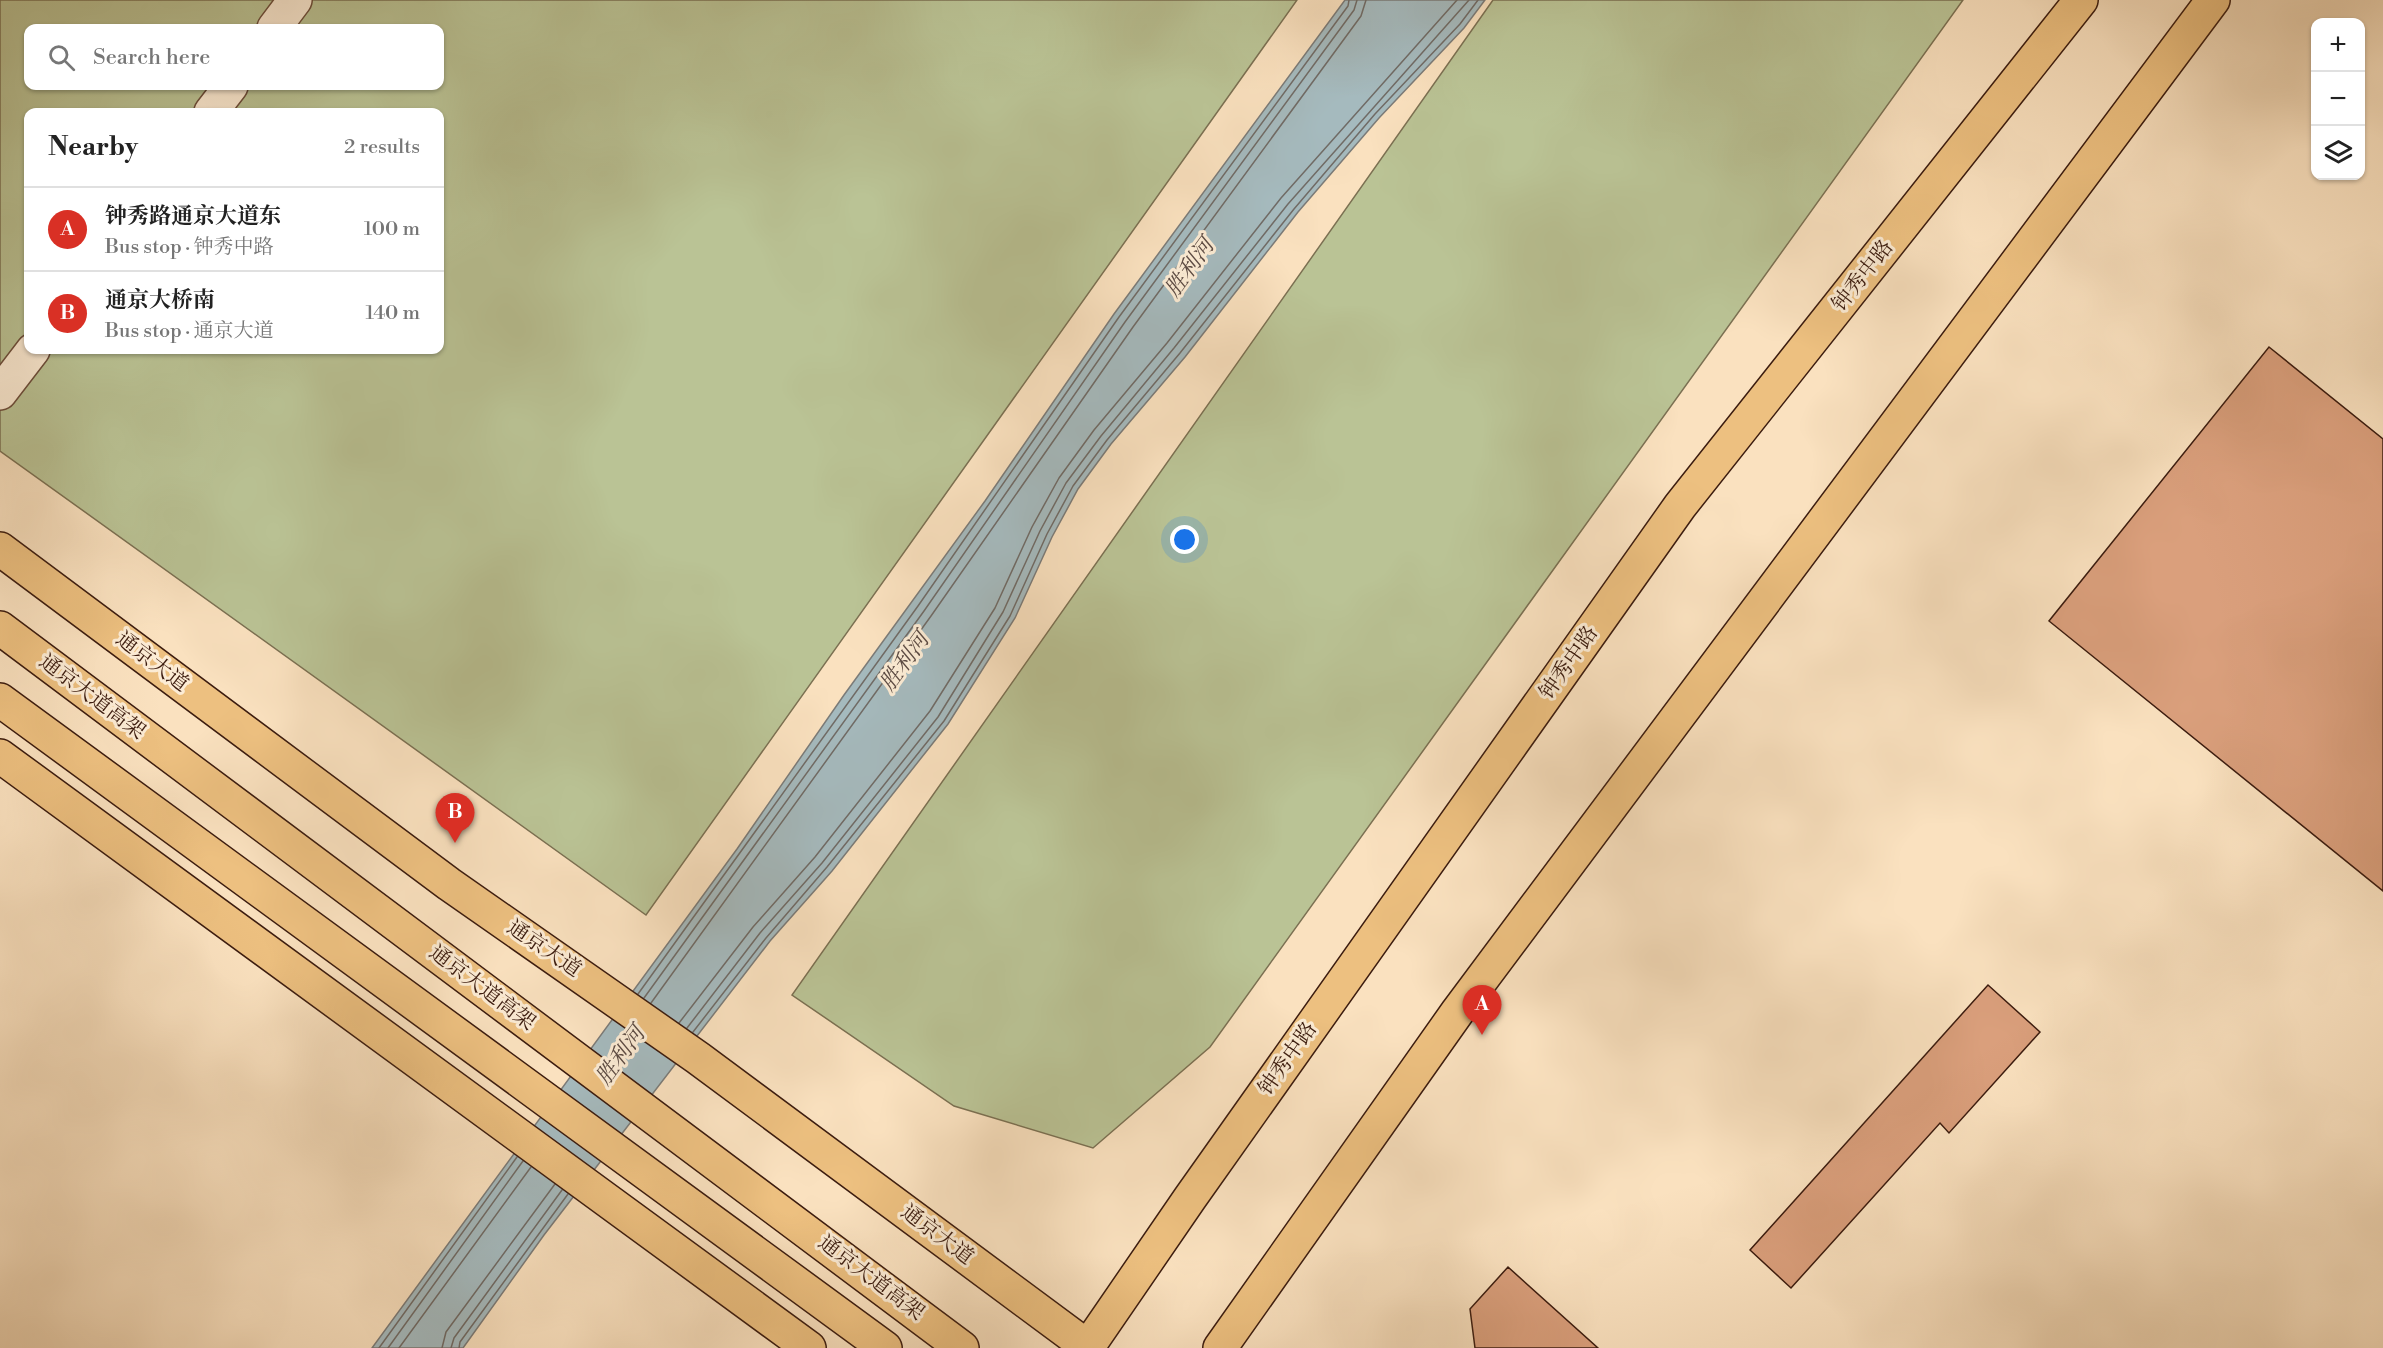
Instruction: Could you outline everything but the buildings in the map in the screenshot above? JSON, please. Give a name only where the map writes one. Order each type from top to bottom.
[{"type":"main road","name":"钟秀中路","points":[[1088,1348],[1190,1198],[1680,506],[2081,0]]},
{"type":"main road","points":[[1220,1348],[1458,1011],[2213,0]]},
{"type":"main road","name":"通京大道","points":[[0,549],[449,884],[698,1058],[1088,1348]]},
{"type":"main road","name":"通京大道高架","points":[[0,628],[963,1348]]},
{"type":"main road","points":[[0,700],[885,1348]]},
{"type":"main road","points":[[0,756],[809,1348]]},
{"type":"street","points":[[277,24],[295,0]]},
{"type":"street","points":[[214,108],[228,90]]},
{"type":"street","points":[[0,393],[30,354]]},
{"type":"green space","points":[[0,0],[1297,0],[646,915],[0,451]]},
{"type":"green space","points":[[1493,0],[1963,0],[1210,1047],[1093,1148],[954,1106],[792,995]]},
{"type":"water","name":"胜利河","points":[[1345,0],[1485,0],[1464,28],[1379,118],[1298,212],[1185,357],[1111,444],[1078,489],[1052,537],[1015,618],[948,724],[832,871],[770,941],[544,1235],[463,1348],[372,1348],[737,849],[844,695],[985,501],[1114,314]]},
{"type":"place","name":"通京大桥南","points":[[455,843]]},
{"type":"place","name":"钟秀路通京大道东","points":[[1482,1035]]}]
